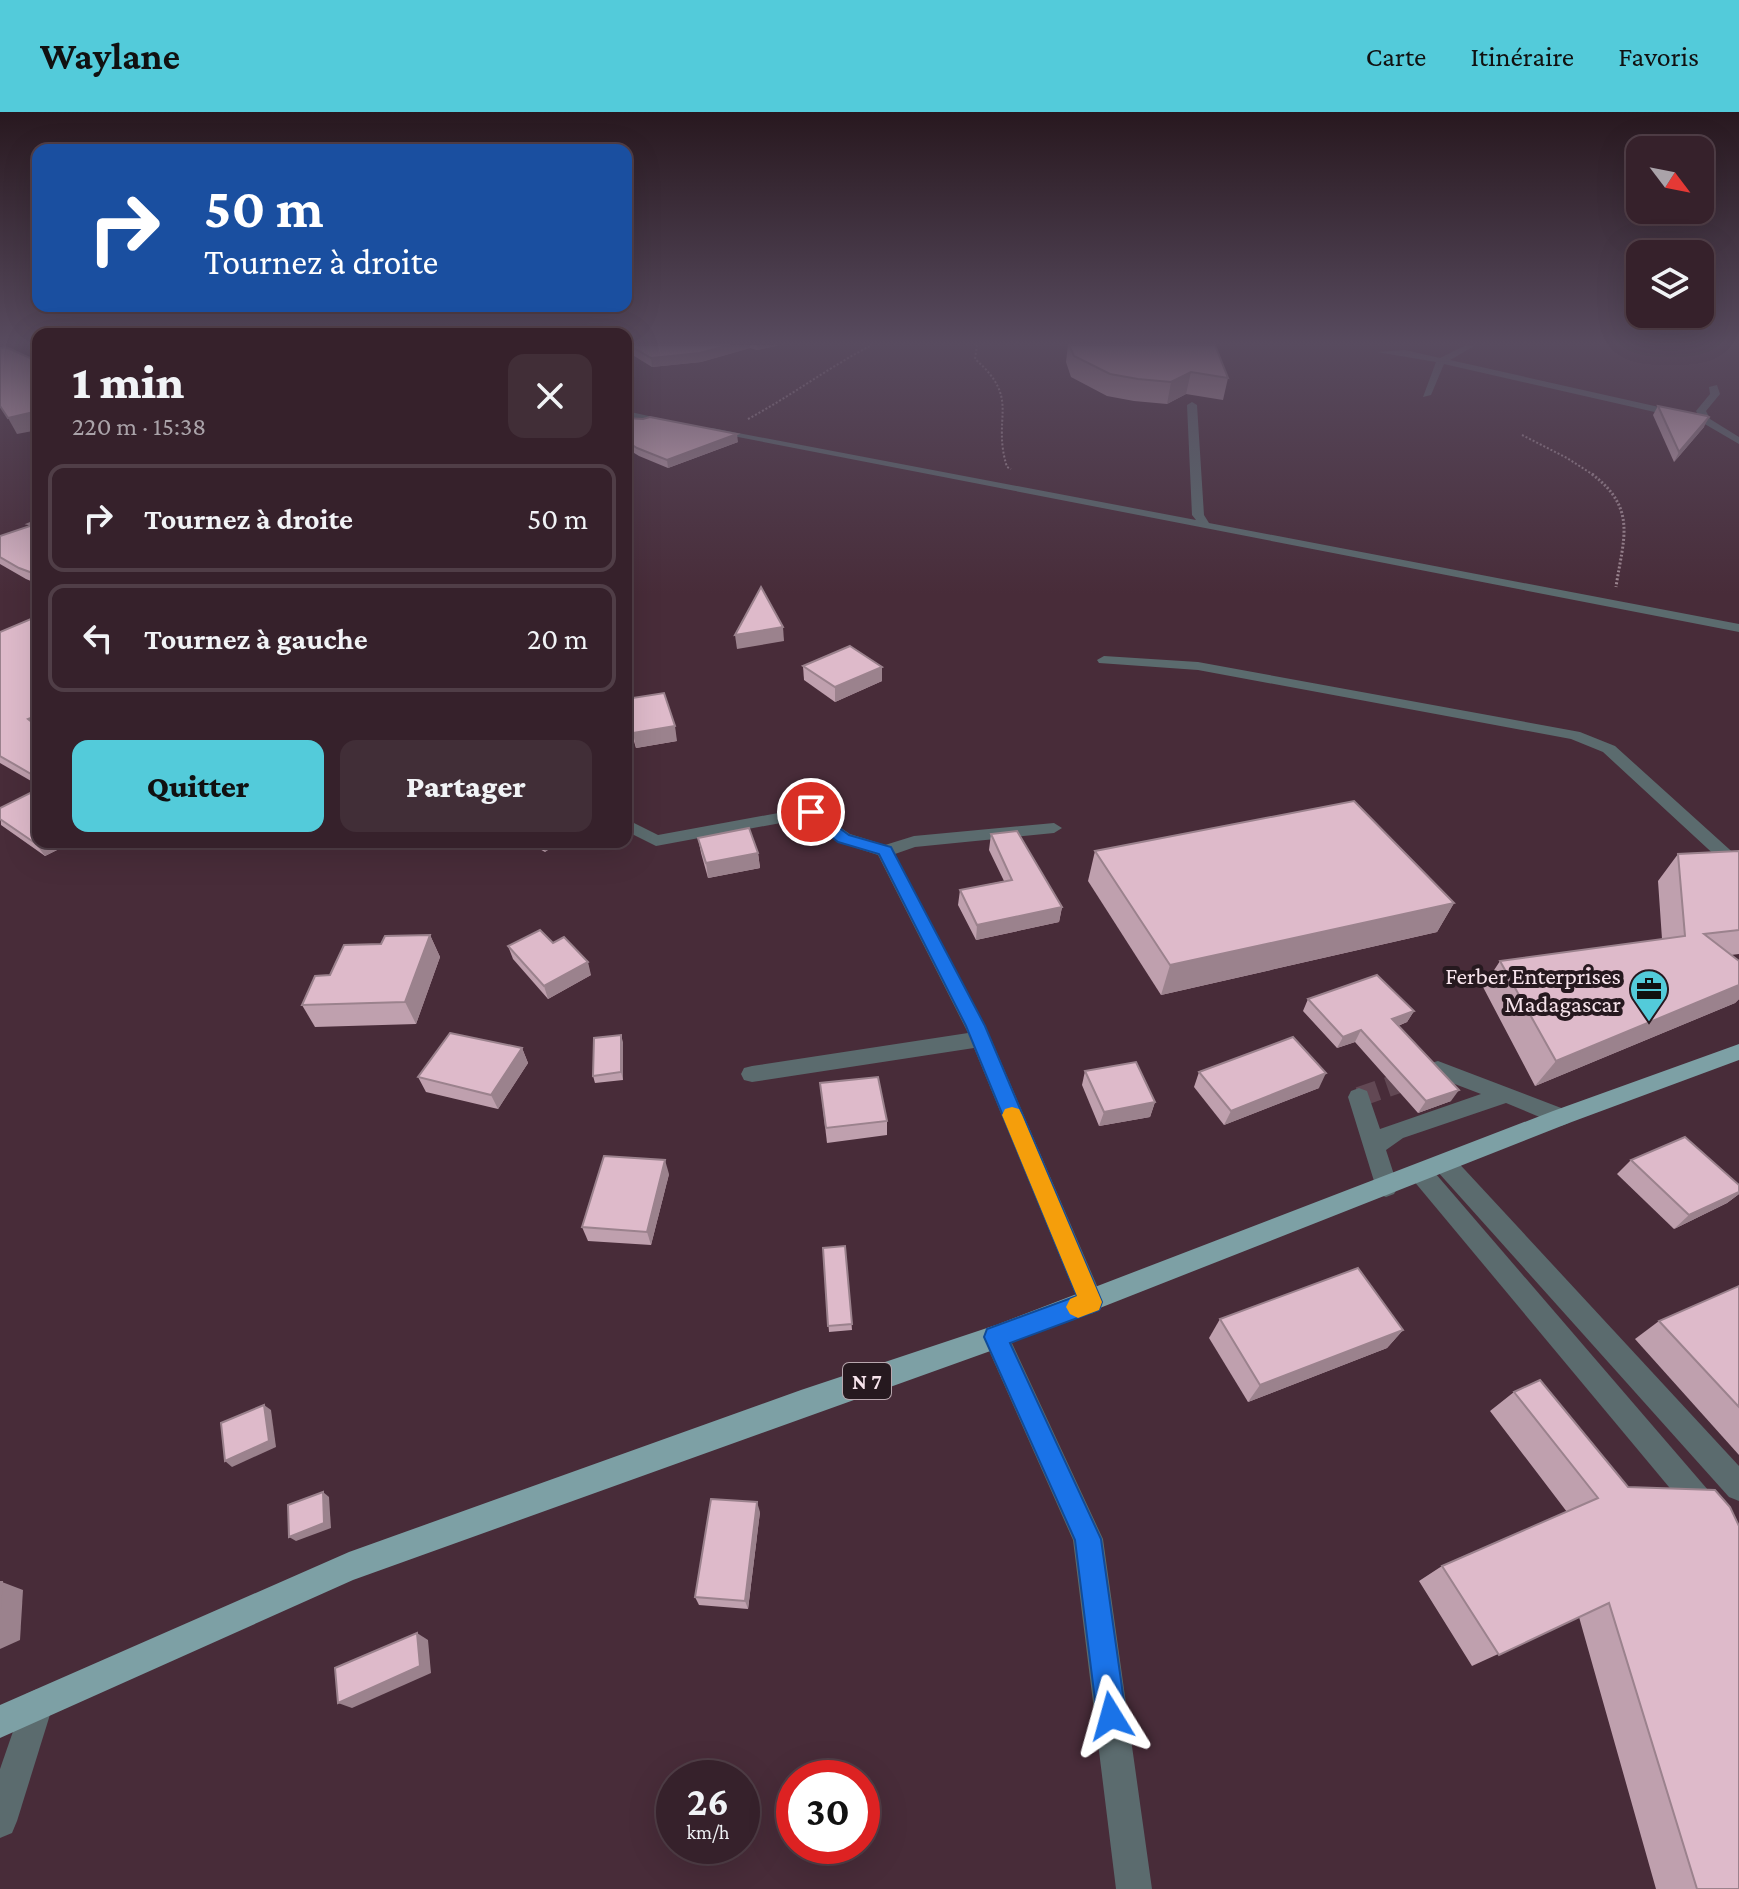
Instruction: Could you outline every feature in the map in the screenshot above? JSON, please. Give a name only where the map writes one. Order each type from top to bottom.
[{"type":"main road","name":"N 7","points":[[0,1722],[349,1567],[1091,1302],[1561,1117],[1739,1052]]},
{"type":"street","points":[[697,428],[1739,628]]},
{"type":"street","points":[[1193,428],[1198,515],[1204,524]]},
{"type":"street","points":[[1715,428],[1739,441]]},
{"type":"street","points":[[1104,660],[1198,666],[1575,735],[1609,749],[1739,868]]},
{"type":"street","points":[[632,827],[656,841],[811,812],[844,838],[885,851],[914,842],[1054,828]]},
{"type":"street","points":[[885,851],[981,1039],[1091,1302]]},
{"type":"street","points":[[752,1074],[981,1039]]},
{"type":"street","points":[[1438,1069],[1561,1117]]},
{"type":"street","points":[[1374,1146],[1395,1131],[1507,1094]]},
{"type":"street","points":[[1359,1097],[1386,1187]]},
{"type":"street","points":[[1433,1168],[1739,1487]]},
{"type":"street","points":[[1433,1168],[1739,1549]]},
{"type":"street","points":[[996,1337],[1088,1539],[1134,1889]]},
{"type":"street","points":[[0,1821],[37,1705]]},
{"type":"path","points":[[726,434],[736,428]]},
{"type":"path","points":[[1002,428],[1000,444],[1007,467],[1017,473]]},
{"type":"path","points":[[1522,435],[1563,454],[1609,488],[1625,519],[1613,603]]},
{"type":"building","points":[[632,428],[706,428],[737,434],[667,460],[632,445]]},
{"type":"building","points":[[1668,428],[1700,428],[1679,452]]},
{"type":"building","points":[[32,525],[32,573],[0,557],[0,536]]},
{"type":"building","points":[[761,587],[783,627],[735,635]]},
{"type":"building","points":[[32,619],[32,717],[28,719],[32,722],[32,775],[0,756],[0,632]]},
{"type":"building","points":[[850,646],[882,667],[835,687],[803,666]]},
{"type":"building","points":[[664,693],[675,726],[633,733],[632,698]]},
{"type":"building","points":[[32,792],[32,841],[0,819],[0,808]]},
{"type":"building","points":[[1354,801],[1454,903],[1170,965],[1095,851]]},
{"type":"building","points":[[749,828],[758,853],[706,863],[698,838]]},
{"type":"building","points":[[1017,831],[1062,907],[977,925],[960,890],[1012,880],[991,834]]},
{"type":"building","points":[[1739,851],[1739,930],[1704,934],[1739,961],[1739,985],[1556,1061],[1500,961],[1685,936],[1678,854]]},
{"type":"building","points":[[540,930],[553,943],[564,937],[588,962],[544,986],[508,946]]},
{"type":"building","points":[[430,935],[405,1002],[302,1005],[315,976],[330,975],[344,945],[381,944],[385,936]]},
{"type":"building","points":[[1377,975],[1414,1011],[1392,1019],[1459,1090],[1426,1101],[1361,1030],[1343,1037],[1308,999]]},
{"type":"building","points":[[450,1033],[522,1048],[491,1095],[418,1077]]},
{"type":"building","points":[[621,1035],[621,1072],[593,1076],[594,1038]]},
{"type":"building","points":[[1293,1037],[1326,1073],[1231,1111],[1199,1072]]},
{"type":"building","points":[[1136,1062],[1155,1102],[1104,1112],[1085,1071]]},
{"type":"building","points":[[878,1077],[887,1121],[826,1128],[820,1083]]},
{"type":"building","points":[[1685,1137],[1739,1185],[1739,1192],[1689,1215],[1631,1160]]},
{"type":"building","points":[[604,1156],[665,1160],[647,1232],[582,1227]]},
{"type":"building","points":[[845,1246],[852,1324],[828,1326],[823,1248]]},
{"type":"building","points":[[1358,1268],[1403,1330],[1260,1385],[1220,1319]]},
{"type":"building","points":[[1739,1286],[1739,1407],[1659,1321]]},
{"type":"building","points":[[1540,1380],[1628,1487],[1715,1490],[1730,1507],[1739,1526],[1739,1889],[1697,1889],[1609,1603],[1499,1655],[1442,1566],[1598,1498],[1514,1392]]},
{"type":"building","points":[[264,1405],[269,1441],[225,1461],[221,1423]]},
{"type":"building","points":[[323,1492],[324,1523],[289,1537],[288,1505]]},
{"type":"building","points":[[711,1499],[757,1502],[745,1601],[695,1597]]},
{"type":"building","points":[[417,1633],[420,1666],[338,1703],[335,1668]]},
{"type":"tunnel","points":[[1359,1097],[1419,1076]]},
{"type":"slow traffic","points":[[1012,1115],[1091,1302],[1078,1307]]},
{"type":"place","name":"Ferber Enterprises Madagascar","points":[[1649,1023]]},
{"type":"route","points":[[811,812],[844,838],[885,851],[975,1026],[1091,1302],[996,1337],[1088,1539],[1111,1716]]}]
